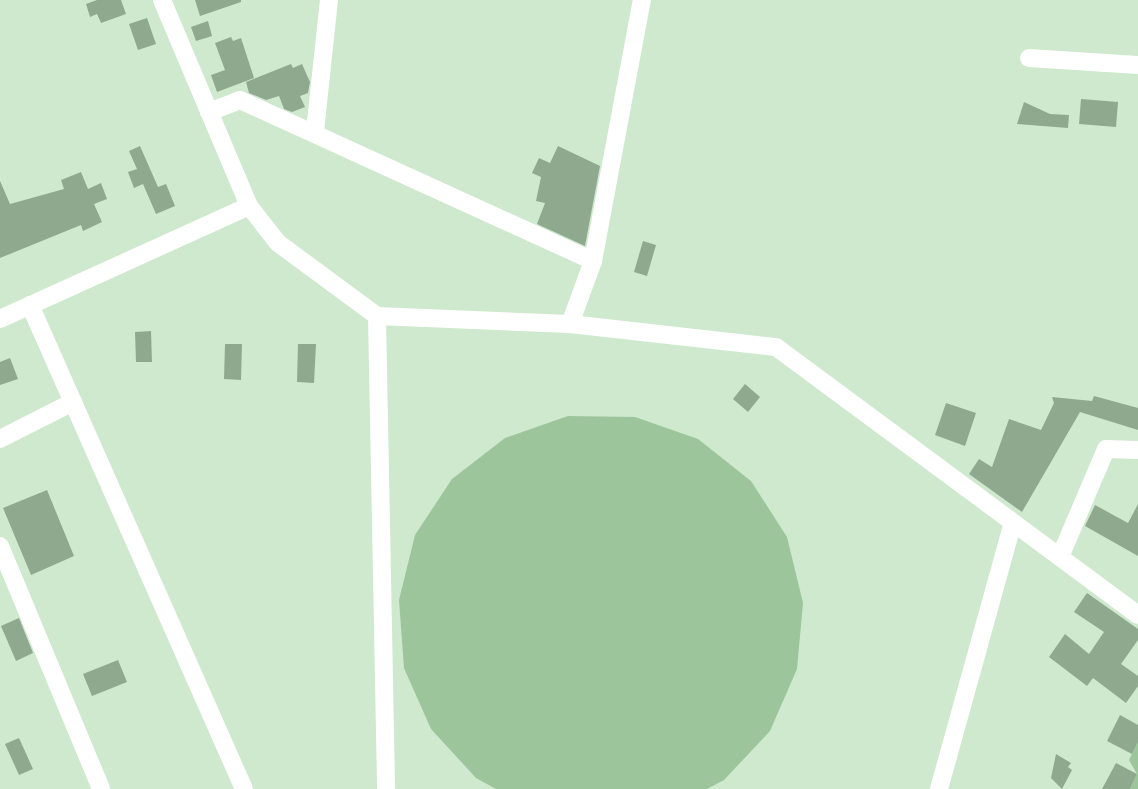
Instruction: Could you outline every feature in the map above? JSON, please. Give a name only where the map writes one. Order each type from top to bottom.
[{"type":"street","points":[[162,0],[249,206],[278,243],[377,316],[570,324],[776,347],[1138,615]]},
{"type":"street","points":[[315,131],[329,0]]},
{"type":"street","points":[[570,324],[593,261],[642,0]]},
{"type":"street","points":[[1029,58],[1138,65]]},
{"type":"street","points":[[209,112],[240,100],[315,131],[593,261]]},
{"type":"street","points":[[0,319],[249,206]]},
{"type":"street","points":[[30,305],[244,789]]},
{"type":"street","points":[[377,316],[386,789]]},
{"type":"street","points":[[0,439],[73,402]]},
{"type":"street","points":[[1060,557],[1106,449],[1138,450]]},
{"type":"street","points":[[939,789],[1013,523]]},
{"type":"street","points":[[0,546],[101,789]]},
{"type":"green space","points":[[568,416],[635,417],[698,439],[751,481],[787,537],[803,603],[797,669],[770,731],[724,780],[707,789],[496,789],[476,778],[431,729],[404,668],[399,600],[415,535],[452,479],[505,438]]},
{"type":"green space","points":[[1138,742],[1138,789],[1130,789],[1137,774],[1129,760]]},
{"type":"building","points":[[97,0],[121,0],[126,14],[101,23],[97,14],[90,17],[86,4]]},
{"type":"building","points":[[195,0],[241,0],[241,2],[200,16]]},
{"type":"building","points":[[147,18],[156,44],[138,50],[129,24]]},
{"type":"building","points":[[208,21],[212,36],[196,41],[191,27]]},
{"type":"building","points":[[231,37],[233,41],[241,38],[254,78],[217,92],[211,75],[225,70],[215,43]]},
{"type":"building","points":[[291,64],[293,68],[302,64],[310,82],[308,93],[300,96],[305,107],[292,112],[284,109],[279,96],[266,100],[249,93],[246,82]]},
{"type":"building","points":[[1081,99],[1118,102],[1116,127],[1079,124]]},
{"type":"building","points":[[1024,102],[1050,114],[1069,115],[1068,128],[1017,124]]},
{"type":"building","points":[[140,146],[158,187],[166,184],[175,206],[156,214],[143,184],[134,188],[128,172],[137,169],[129,151]]},
{"type":"building","points":[[558,146],[600,166],[585,246],[537,224],[545,203],[536,201],[541,177],[532,173],[539,158],[550,163]]},
{"type":"building","points":[[81,172],[88,189],[101,183],[107,199],[94,204],[102,222],[83,231],[81,225],[0,258],[0,181],[10,204],[64,189],[61,180]]},
{"type":"building","points":[[643,241],[656,245],[647,276],[634,272]]},
{"type":"building","points":[[151,331],[152,362],[136,362],[135,332]]},
{"type":"building","points":[[225,344],[242,344],[241,380],[224,379]]},
{"type":"building","points":[[298,344],[316,344],[314,383],[297,382]]},
{"type":"building","points":[[10,358],[18,379],[0,385],[0,362]]},
{"type":"building","points":[[745,384],[760,397],[748,412],[733,399]]},
{"type":"building","points":[[1094,396],[1138,408],[1138,430],[1080,412],[1022,512],[969,474],[979,459],[992,467],[1009,419],[1041,430],[1054,403],[1052,397],[1092,401]]},
{"type":"building","points":[[946,403],[976,413],[965,446],[935,435]]},
{"type":"building","points":[[47,490],[74,556],[31,575],[3,508]]},
{"type":"building","points":[[1138,504],[1138,556],[1085,526],[1095,505],[1128,523]]},
{"type":"building","points":[[1087,593],[1138,629],[1138,640],[1121,664],[1138,676],[1138,686],[1126,703],[1093,678],[1087,686],[1049,657],[1065,634],[1089,654],[1104,632],[1074,612]]},
{"type":"building","points":[[19,618],[33,653],[16,661],[1,626]]},
{"type":"building","points":[[118,660],[127,682],[92,696],[83,674]]},
{"type":"building","points":[[1120,715],[1138,725],[1138,742],[1132,754],[1107,741]]},
{"type":"building","points":[[19,738],[33,769],[19,775],[5,744]]},
{"type":"building","points":[[1056,754],[1071,763],[1068,767],[1072,770],[1062,789],[1051,778]]},
{"type":"building","points":[[1116,763],[1137,774],[1130,789],[1102,789]]}]
